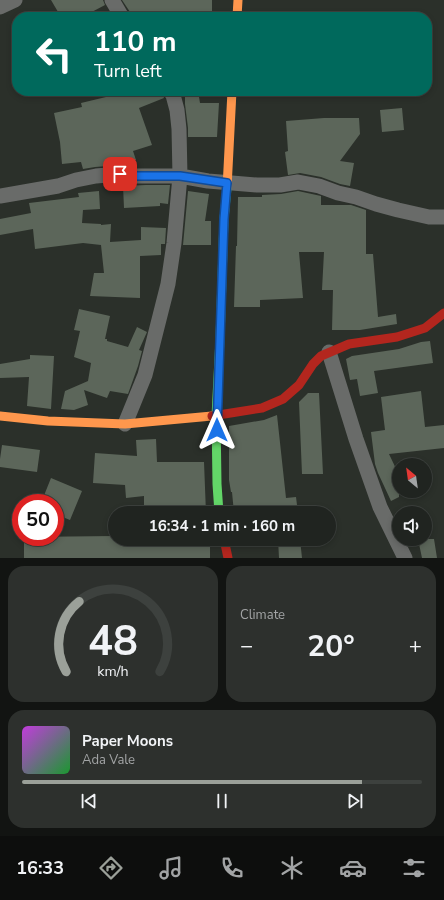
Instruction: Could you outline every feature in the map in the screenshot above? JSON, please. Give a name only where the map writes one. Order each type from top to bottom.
[{"type":"street","points":[[0,7],[15,0]]},
{"type":"street","points":[[112,0],[119,12]]},
{"type":"street","points":[[237,12],[238,0]]},
{"type":"street","points":[[125,424],[145,375],[168,284],[174,243],[180,176],[179,129],[177,110],[173,96]]},
{"type":"street","points":[[219,506],[216,416],[224,219],[232,96]]},
{"type":"street","points":[[0,196],[58,186],[76,180],[96,176],[120,174],[130,176],[180,176],[227,183],[280,185],[298,182],[319,186],[398,210],[429,217],[444,217]]},
{"type":"street","points":[[0,416],[48,421],[125,424],[216,416],[262,408],[283,400],[299,385],[313,364],[321,356],[349,344],[397,337],[425,328],[444,313]]},
{"type":"street","points":[[329,352],[356,439],[380,507],[405,558]]},
{"type":"street","points":[[225,546],[228,558]]},
{"type":"building","points":[[51,0],[103,0],[105,5],[92,12],[58,12]]},
{"type":"building","points":[[122,0],[212,0],[212,12],[130,12]]},
{"type":"building","points":[[163,96],[164,98],[139,108],[152,145],[133,151],[136,160],[121,165],[83,169],[81,162],[62,164],[60,142],[54,113],[82,107],[81,103],[106,97]]},
{"type":"building","points":[[185,96],[199,96],[200,103],[219,103],[217,137],[188,137]]},
{"type":"building","points":[[402,108],[404,130],[382,132],[380,110]]},
{"type":"building","points":[[324,118],[359,118],[360,134],[340,161],[354,163],[350,186],[321,177],[300,173],[288,175],[285,152],[288,151],[286,121]]},
{"type":"building","points":[[170,185],[168,204],[160,203],[160,206],[124,208],[123,186]]},
{"type":"building","points":[[99,191],[100,209],[83,210],[82,223],[101,225],[111,224],[110,242],[141,240],[141,227],[166,228],[165,244],[161,244],[161,255],[140,256],[140,298],[90,296],[94,273],[104,273],[101,245],[83,243],[35,249],[33,229],[0,235],[0,219],[31,213],[29,203],[79,197],[78,193]]},
{"type":"building","points":[[188,191],[209,194],[205,221],[211,221],[211,245],[183,245]]},
{"type":"building","points":[[298,191],[321,196],[321,205],[351,205],[366,210],[366,254],[373,254],[378,317],[396,314],[397,324],[360,330],[332,330],[333,290],[322,290],[324,252],[299,252],[303,298],[260,300],[260,307],[234,307],[238,197],[262,197],[262,195]]},
{"type":"building","points":[[79,309],[110,316],[105,339],[107,339],[107,341],[128,347],[137,327],[147,332],[139,350],[142,351],[128,394],[110,391],[107,398],[84,390],[88,405],[74,410],[61,409],[65,391],[88,381],[91,363],[74,357],[80,331],[74,330]]},
{"type":"building","points":[[430,341],[433,363],[374,371],[378,393],[360,396],[357,379],[350,380],[346,359],[352,356],[399,349],[421,342]]},
{"type":"building","points":[[30,355],[54,356],[51,409],[27,406],[29,377],[0,378],[0,364],[30,359]]},
{"type":"building","points":[[421,391],[425,427],[444,425],[444,448],[389,454],[392,460],[392,498],[397,498],[391,501],[375,464],[371,432],[385,430],[381,397]]},
{"type":"building","points":[[308,393],[319,393],[323,474],[302,474],[299,402]]},
{"type":"building","points":[[277,415],[286,498],[296,497],[297,506],[233,506],[229,480],[229,426],[264,420]]},
{"type":"building","points":[[156,439],[157,462],[204,462],[206,506],[144,506],[144,496],[126,498],[125,485],[93,483],[95,453],[137,456],[136,440]]},
{"type":"building","points":[[2,445],[40,450],[37,472],[0,467]]},
{"type":"building","points":[[51,478],[82,491],[70,520],[64,518],[64,494],[45,494]]},
{"type":"building","points":[[108,536],[108,546],[210,546],[210,558],[24,558],[24,546],[64,546],[64,537]]},
{"type":"building","points":[[432,539],[434,539],[437,558],[422,558],[419,546],[432,546]]},
{"type":"building","points":[[278,546],[301,546],[302,558],[279,558]]},
{"type":"traffic: fast","points":[[219,506],[216,416],[224,219],[227,188]]},
{"type":"traffic: slow","points":[[237,12],[238,0]]},
{"type":"traffic: slow","points":[[227,188],[232,96]]},
{"type":"traffic: slow","points":[[0,416],[48,421],[125,424],[212,416]]},
{"type":"traffic: jam","points":[[212,416],[262,408],[283,399],[299,385],[313,364],[321,356],[349,344],[397,337],[425,328],[444,313]]},
{"type":"traffic: jam","points":[[225,546],[228,558]]},
{"type":"route","points":[[120,174],[130,176],[180,176],[227,183],[224,219],[217,430]]}]
